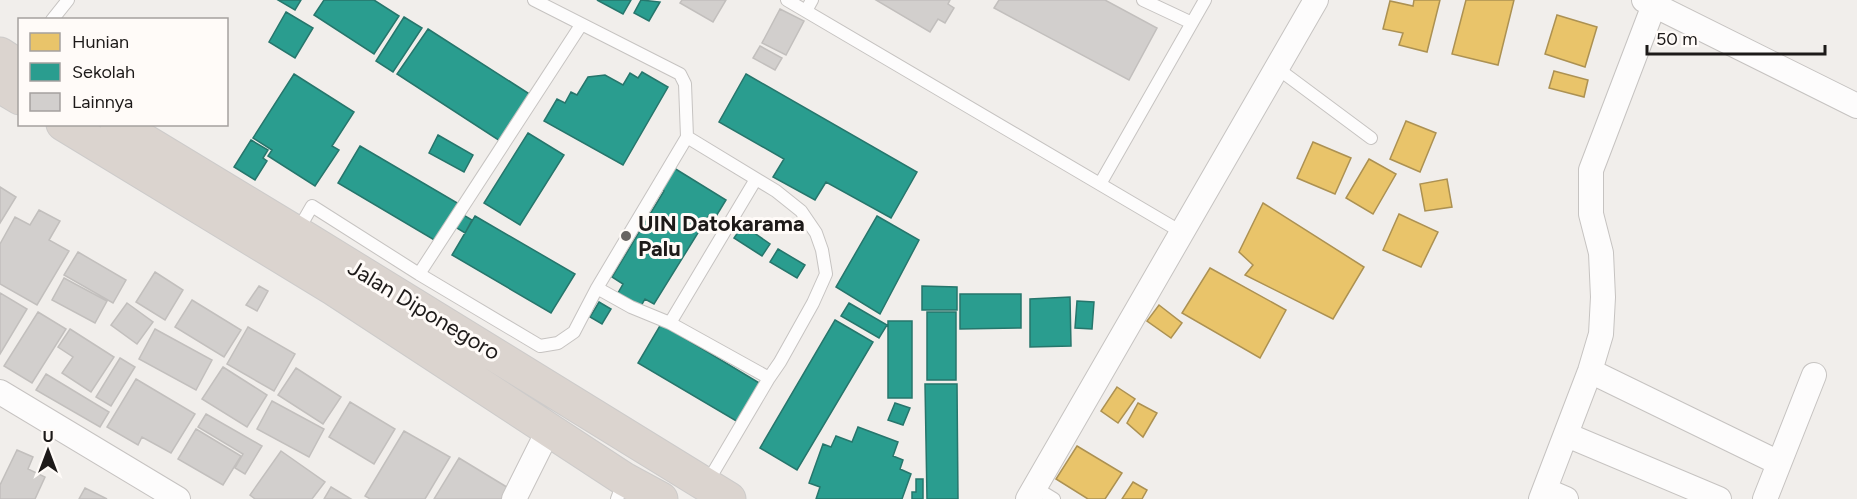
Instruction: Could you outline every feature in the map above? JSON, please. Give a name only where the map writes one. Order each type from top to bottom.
[{"type":"highway","points":[[0,54],[18,65]]},
{"type":"highway","points":[[0,86],[18,97]]},
{"type":"highway","name":"Jalan Diponegoro","points":[[66,126],[334,290],[549,429],[621,489],[662,499]]},
{"type":"highway","name":"Jalan Diponegoro","points":[[120,126],[718,491]]},
{"type":"highway","points":[[662,499],[678,466]]},
{"type":"street","points":[[1039,495],[1183,232],[1316,0]]},
{"type":"street","points":[[1550,496],[1567,435],[1601,334],[1603,297],[1601,253],[1591,214],[1591,171],[1649,3],[1857,106]]},
{"type":"street","points":[[1590,371],[1779,463]]},
{"type":"street","points":[[1765,499],[1814,375]]},
{"type":"street","points":[[0,392],[178,499]]},
{"type":"street","points":[[514,499],[549,429]]},
{"type":"street","points":[[1567,435],[1719,499]]},
{"type":"lane","points":[[54,18],[68,0]]},
{"type":"lane","points":[[297,232],[312,206],[418,274],[540,346],[558,343],[574,332],[597,288],[687,137],[685,84],[680,74],[581,25],[554,5],[534,0]]},
{"type":"lane","points":[[787,0],[809,6],[1100,184],[1183,232]]},
{"type":"lane","points":[[1143,0],[1192,23]]},
{"type":"lane","points":[[1100,184],[1205,0]]},
{"type":"lane","points":[[418,274],[581,25]]},
{"type":"lane","points":[[1277,68],[1371,138]]},
{"type":"lane","points":[[687,137],[776,191],[801,211],[816,233],[822,250],[826,274],[813,303],[769,378],[718,491]]},
{"type":"lane","points":[[670,323],[756,179]]},
{"type":"lane","points":[[597,288],[631,307],[670,323],[769,378]]},
{"type":"building: Hunian","points":[[1414,0],[1440,0],[1427,52],[1399,45],[1403,33],[1383,29],[1390,1],[1413,6]]},
{"type":"building: Hunian","points":[[1466,0],[1514,0],[1498,65],[1452,54]]},
{"type":"building: Hunian","points":[[1557,15],[1597,27],[1585,67],[1545,54]]},
{"type":"building: Hunian","points":[[1554,71],[1588,80],[1584,97],[1549,88]]},
{"type":"building: Hunian","points":[[1406,121],[1436,133],[1420,172],[1390,159]]},
{"type":"building: Hunian","points":[[1313,142],[1351,158],[1335,194],[1297,178]]},
{"type":"building: Hunian","points":[[1369,159],[1396,174],[1373,214],[1346,198]]},
{"type":"building: Hunian","points":[[1447,179],[1452,207],[1425,211],[1420,184]]},
{"type":"building: Hunian","points":[[1263,203],[1364,267],[1333,319],[1245,275],[1253,265],[1239,252]]},
{"type":"building: Hunian","points":[[1399,214],[1438,232],[1421,267],[1383,250]]},
{"type":"building: Hunian","points":[[1210,268],[1286,310],[1260,358],[1182,313]]},
{"type":"building: Hunian","points":[[1159,305],[1182,323],[1171,338],[1147,321]]},
{"type":"building: Hunian","points":[[1117,387],[1135,399],[1118,423],[1101,411]]},
{"type":"building: Hunian","points":[[1138,403],[1157,413],[1143,437],[1127,423]]},
{"type":"building: Hunian","points":[[1077,446],[1122,473],[1105,499],[1088,499],[1056,479]]},
{"type":"building: Hunian","points":[[1133,482],[1147,490],[1142,499],[1122,499]]},
{"type":"building: Sekolah","points":[[278,0],[301,0],[295,10]]},
{"type":"building: Sekolah","points":[[324,0],[374,0],[399,16],[374,54],[314,15]]},
{"type":"building: Sekolah","points":[[597,0],[631,0],[623,14]]},
{"type":"building: Sekolah","points":[[641,0],[660,2],[649,21],[634,13]]},
{"type":"building: Sekolah","points":[[286,12],[313,28],[295,58],[269,42]]},
{"type":"building: Sekolah","points":[[404,17],[422,28],[393,72],[376,61]]},
{"type":"building: Sekolah","points":[[428,29],[531,95],[500,141],[397,74]]},
{"type":"building: Sekolah","points":[[642,72],[668,87],[623,165],[544,121],[557,99],[565,103],[571,92],[577,95],[588,77],[605,75],[623,85],[630,73],[638,78]]},
{"type":"building: Sekolah","points":[[294,74],[354,112],[332,146],[339,150],[315,186],[268,156],[272,150],[253,138]]},
{"type":"building: Sekolah","points":[[746,74],[917,172],[891,218],[826,182],[815,200],[773,177],[784,159],[719,122]]},
{"type":"building: Sekolah","points":[[528,133],[564,155],[520,225],[484,203]]},
{"type":"building: Sekolah","points":[[438,135],[473,155],[464,172],[429,153]]},
{"type":"building: Sekolah","points":[[251,140],[268,150],[263,158],[267,161],[255,180],[234,167]]},
{"type":"building: Sekolah","points":[[360,146],[459,204],[436,241],[338,183]]},
{"type":"building: Sekolah","points":[[674,168],[726,200],[715,218],[709,215],[654,304],[645,299],[641,306],[618,293],[623,284],[612,277],[664,191],[661,189]]},
{"type":"building: Sekolah","points":[[460,213],[472,220],[465,233],[452,225]]},
{"type":"building: Sekolah","points":[[475,216],[575,274],[551,313],[452,255]]},
{"type":"building: Sekolah","points":[[877,216],[919,240],[880,314],[836,287]]},
{"type":"building: Sekolah","points":[[743,225],[770,244],[762,256],[734,238]]},
{"type":"building: Sekolah","points":[[778,249],[805,265],[797,278],[770,262]]},
{"type":"building: Sekolah","points":[[922,286],[957,287],[957,310],[922,310]]},
{"type":"building: Sekolah","points":[[960,294],[1021,294],[1021,328],[960,329]]},
{"type":"building: Sekolah","points":[[1070,297],[1071,346],[1030,347],[1030,299]]},
{"type":"building: Sekolah","points":[[1077,301],[1094,302],[1092,329],[1075,328]]},
{"type":"building: Sekolah","points":[[599,302],[611,309],[602,324],[590,317]]},
{"type":"building: Sekolah","points":[[849,303],[887,325],[879,338],[841,316]]},
{"type":"building: Sekolah","points":[[927,312],[956,312],[956,380],[927,380]]},
{"type":"building: Sekolah","points":[[835,320],[873,342],[797,470],[760,448]]},
{"type":"building: Sekolah","points":[[888,321],[912,321],[912,398],[888,398]]},
{"type":"building: Sekolah","points":[[661,324],[761,384],[738,422],[638,363]]},
{"type":"building: Sekolah","points":[[925,384],[957,384],[958,499],[927,499]]},
{"type":"building: Sekolah","points":[[895,403],[910,408],[903,425],[888,420]]},
{"type":"building: Sekolah","points":[[858,427],[898,442],[893,456],[903,460],[900,469],[911,474],[902,499],[816,499],[820,487],[809,483],[823,444],[831,447],[836,436],[852,442]]},
{"type":"building: Sekolah","points":[[916,479],[923,479],[923,499],[912,499],[912,492],[916,492]]},
{"type":"building: Lainnya","points":[[682,0],[726,0],[713,22],[680,3]]},
{"type":"building: Lainnya","points":[[876,0],[950,0],[948,4],[954,8],[945,23],[938,19],[930,32]]},
{"type":"building: Lainnya","points":[[999,0],[1105,0],[1157,28],[1129,80],[994,8]]},
{"type":"building: Lainnya","points":[[780,9],[804,21],[786,55],[762,43]]},
{"type":"building: Lainnya","points":[[760,46],[782,58],[775,70],[753,58]]},
{"type":"building: Lainnya","points":[[0,187],[16,197],[0,223]]},
{"type":"building: Lainnya","points":[[39,210],[60,221],[49,240],[69,251],[37,305],[0,284],[0,244],[15,217],[30,225]]},
{"type":"building: Lainnya","points":[[78,252],[126,280],[113,303],[64,275]]},
{"type":"building: Lainnya","points":[[155,272],[183,290],[165,320],[136,302]]},
{"type":"building: Lainnya","points":[[64,278],[107,301],[95,323],[52,300]]},
{"type":"building: Lainnya","points":[[259,286],[268,291],[257,311],[246,305]]},
{"type":"building: Lainnya","points":[[0,293],[27,309],[0,354]]},
{"type":"building: Lainnya","points":[[192,300],[241,330],[224,357],[175,327]]},
{"type":"building: Lainnya","points":[[127,303],[153,322],[137,344],[111,325]]},
{"type":"building: Lainnya","points":[[38,312],[66,329],[32,383],[4,366]]},
{"type":"building: Lainnya","points":[[248,327],[295,354],[274,391],[227,364]]},
{"type":"building: Lainnya","points":[[70,329],[114,357],[91,392],[62,373],[73,357],[58,347]]},
{"type":"building: Lainnya","points":[[155,329],[212,360],[196,390],[139,359]]},
{"type":"building: Lainnya","points":[[120,358],[135,367],[111,406],[96,397]]},
{"type":"building: Lainnya","points":[[223,367],[267,395],[247,427],[202,399]]},
{"type":"building: Lainnya","points":[[296,368],[341,397],[323,424],[278,395]]},
{"type":"building: Lainnya","points":[[46,374],[109,412],[100,427],[36,390]]},
{"type":"building: Lainnya","points":[[136,379],[195,414],[171,453],[142,437],[138,445],[107,427]]},
{"type":"building: Lainnya","points":[[272,401],[324,429],[309,457],[257,429]]},
{"type":"building: Lainnya","points":[[350,402],[395,429],[374,464],[329,437]]},
{"type":"building: Lainnya","points":[[206,414],[262,446],[245,474],[235,468],[243,454],[198,427]]},
{"type":"building: Lainnya","points":[[196,429],[241,456],[223,485],[178,459]]},
{"type":"building: Lainnya","points":[[404,431],[450,457],[425,499],[370,499],[365,496]]},
{"type":"building: Lainnya","points":[[17,450],[33,457],[28,469],[45,477],[35,499],[0,499],[0,485]]},
{"type":"building: Lainnya","points":[[281,451],[325,482],[312,499],[255,499],[250,495]]},
{"type":"building: Lainnya","points":[[459,458],[510,489],[505,499],[434,499]]},
{"type":"building: Lainnya","points":[[331,487],[351,499],[324,499]]},
{"type":"building: Lainnya","points":[[85,488],[107,499],[79,499]]},
{"type":"place","name":"UIN Datokarama Palu","points":[[626,236]]}]
